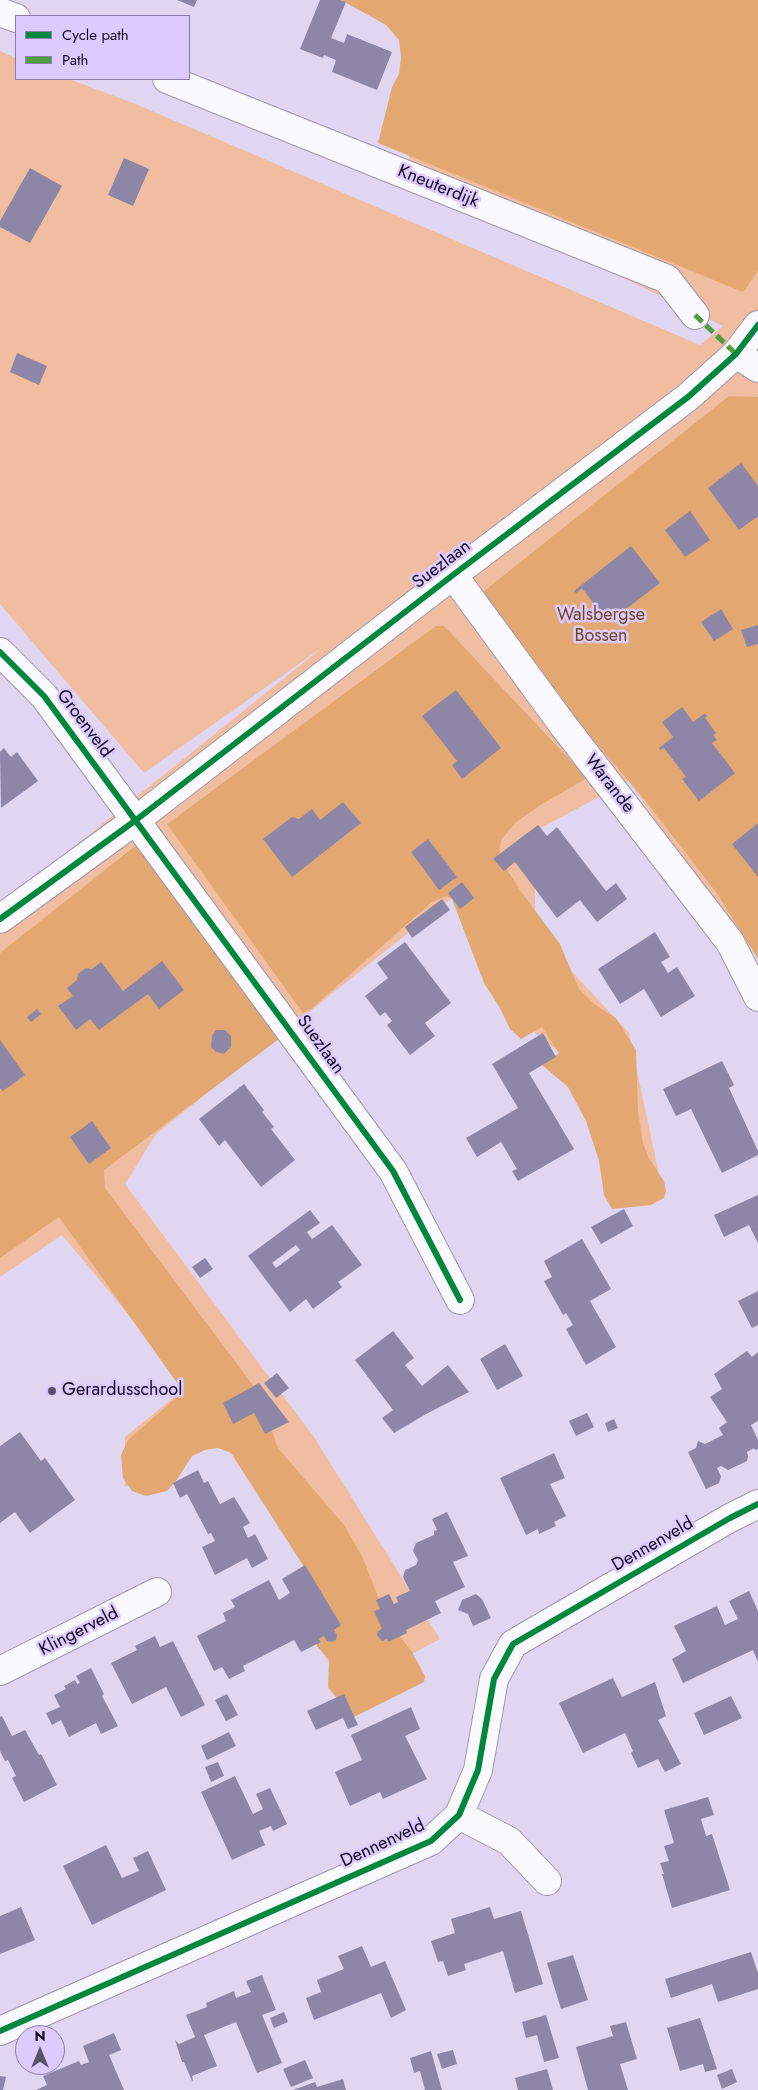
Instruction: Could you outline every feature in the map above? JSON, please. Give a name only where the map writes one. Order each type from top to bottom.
[{"type":"street","points":[[0,12],[15,18]]},
{"type":"street","name":"Kneuterdijk","points":[[170,80],[667,279],[696,315]]},
{"type":"street","name":"Suezlaan","points":[[0,920],[136,820],[453,575],[688,397],[747,361],[758,325]]},
{"type":"street","name":"Warande","points":[[453,575],[563,725],[730,942],[758,997]]},
{"type":"street","name":"Groenveld","points":[[0,652],[44,696],[136,820]]},
{"type":"street","name":"Suezlaan","points":[[136,820],[393,1171],[460,1300]]},
{"type":"street","name":"Dennenveld","points":[[0,2031],[431,1841],[459,1815],[478,1770],[494,1679],[513,1644],[730,1518],[758,1504]]},
{"type":"street","name":"Klingerveld","points":[[0,1671],[157,1592]]},
{"type":"street","points":[[459,1815],[510,1841],[547,1881]]},
{"type":"green space","points":[[341,0],[758,0],[758,271],[743,292],[378,143],[392,87],[399,74],[401,58],[399,40],[386,25]]},
{"type":"green space","name":"Walsbergse Bossen","points":[[758,0],[758,938],[755,932],[727,927],[629,781],[535,831],[535,932],[629,1033],[661,1184],[598,1083],[535,1033],[472,882],[156,1134],[125,1184],[314,1437],[440,1639],[346,1689],[314,1639],[314,1538],[220,1437],[125,1487],[125,1437],[188,1386],[62,1235],[0,1277],[0,906],[323,647],[144,773],[0,604],[0,51],[15,58],[15,80],[72,80],[133,103],[700,345],[723,326],[409,175],[409,24]]},
{"type":"green space","points":[[729,396],[758,397],[758,959],[716,892],[644,799],[577,721],[479,595]]},
{"type":"green space","points":[[436,626],[444,626],[587,778],[539,806],[515,823],[501,840],[499,857],[520,890],[560,944],[579,989],[594,1004],[616,1018],[636,1050],[638,1111],[643,1143],[648,1157],[664,1181],[666,1191],[664,1198],[651,1205],[612,1209],[604,1195],[599,1161],[586,1121],[568,1087],[542,1065],[559,1053],[542,1027],[521,1039],[510,1029],[500,1008],[484,983],[452,899],[446,896],[432,902],[311,1009],[303,1013],[167,824]]},
{"type":"green space","points":[[139,843],[283,1036],[104,1170],[105,1188],[258,1392],[278,1448],[344,1525],[363,1558],[386,1618],[412,1652],[425,1676],[424,1682],[352,1718],[328,1687],[329,1660],[317,1646],[315,1592],[306,1570],[231,1453],[218,1448],[205,1450],[192,1456],[176,1481],[167,1491],[146,1496],[132,1491],[123,1478],[121,1455],[128,1440],[177,1397],[180,1387],[59,1217],[0,1258],[0,953]]},
{"type":"building","points":[[177,0],[197,0],[194,7]]},
{"type":"building","points":[[320,0],[340,0],[346,2],[331,38],[344,43],[347,34],[392,52],[377,90],[332,72],[336,60],[324,55],[323,58],[300,49]]},
{"type":"building","points":[[124,158],[149,169],[133,206],[108,195]]},
{"type":"building","points":[[30,168],[62,186],[30,243],[0,227],[0,221]]},
{"type":"building","points":[[17,353],[47,366],[39,385],[10,372]]},
{"type":"building","points":[[741,463],[758,486],[758,518],[739,530],[708,488]]},
{"type":"building","points":[[690,511],[710,540],[685,557],[665,530]]},
{"type":"building","points":[[631,546],[660,583],[608,623],[582,588],[576,593],[574,591]]},
{"type":"building","points":[[721,609],[733,629],[714,641],[701,622]]},
{"type":"building","points":[[758,625],[758,644],[747,647],[741,630]]},
{"type":"building","points":[[456,690],[501,748],[462,779],[452,765],[457,761],[422,716]]},
{"type":"building","points":[[682,707],[693,722],[705,713],[707,716],[705,718],[716,733],[713,735],[717,740],[712,743],[735,773],[699,801],[682,779],[686,777],[664,748],[660,750],[659,748],[673,737],[662,722]]},
{"type":"building","points":[[4,748],[11,757],[17,752],[38,781],[1,808],[0,752]]},
{"type":"building","points":[[343,802],[361,823],[292,877],[263,839],[292,817],[299,819],[312,809],[320,820]]},
{"type":"building","points":[[758,823],[758,877],[732,844]]},
{"type":"building","points":[[538,825],[547,836],[557,827],[606,891],[616,883],[627,899],[597,922],[580,900],[557,918],[515,862],[504,871],[493,859]]},
{"type":"building","points":[[428,839],[457,877],[439,890],[411,852]]},
{"type":"building","points":[[462,882],[474,898],[460,909],[448,893]]},
{"type":"building","points":[[442,899],[450,910],[412,938],[405,927]]},
{"type":"building","points":[[655,932],[670,957],[661,962],[668,973],[677,967],[695,996],[661,1017],[644,989],[620,1004],[598,969]]},
{"type":"building","points":[[405,942],[451,1003],[425,1023],[435,1036],[410,1055],[387,1025],[392,1021],[385,1012],[380,1016],[365,996],[388,978],[377,963]]},
{"type":"building","points":[[162,961],[184,990],[159,1009],[148,994],[99,1030],[90,1019],[76,1030],[58,1006],[73,996],[67,988],[77,980],[78,974],[86,968],[92,969],[101,962],[123,991]]},
{"type":"building","points":[[37,1009],[41,1014],[31,1022],[27,1017]]},
{"type":"building","points":[[216,1030],[225,1030],[231,1036],[231,1047],[224,1054],[216,1052],[211,1047],[212,1036]]},
{"type":"building","points":[[543,1033],[556,1057],[529,1073],[574,1149],[518,1181],[512,1171],[517,1169],[501,1142],[477,1157],[466,1138],[518,1108],[492,1064]]},
{"type":"building","points":[[0,1040],[25,1075],[3,1091],[0,1088]]},
{"type":"building","points":[[722,1061],[734,1085],[729,1088],[758,1151],[758,1155],[722,1173],[691,1109],[676,1116],[663,1089]]},
{"type":"building","points":[[244,1084],[264,1110],[262,1112],[274,1127],[271,1129],[295,1160],[261,1187],[225,1140],[219,1146],[199,1119]]},
{"type":"building","points":[[92,1121],[111,1148],[89,1164],[70,1137]]},
{"type":"building","points":[[758,1195],[758,1243],[749,1225],[724,1237],[714,1215]]},
{"type":"building","points":[[624,1209],[633,1226],[601,1244],[591,1227]]},
{"type":"building","points":[[310,1210],[320,1223],[307,1232],[312,1239],[332,1225],[362,1265],[338,1282],[342,1287],[313,1309],[306,1299],[290,1312],[248,1256]],"holes":[[[296,1245],[300,1250],[276,1268],[272,1263]]]},
{"type":"building","points":[[582,1239],[611,1289],[590,1301],[616,1347],[586,1365],[566,1329],[573,1325],[566,1313],[563,1315],[544,1281],[552,1277],[544,1261]]},
{"type":"building","points":[[205,1258],[213,1269],[200,1278],[192,1267]]},
{"type":"building","points":[[758,1291],[758,1325],[752,1328],[738,1301]]},
{"type":"building","points":[[393,1331],[414,1358],[405,1365],[422,1386],[448,1365],[469,1392],[394,1433],[382,1418],[393,1410],[355,1360]]},
{"type":"building","points":[[505,1344],[523,1376],[497,1390],[480,1359]]},
{"type":"building","points":[[747,1351],[752,1357],[758,1352],[758,1421],[751,1425],[758,1440],[758,1449],[755,1450],[754,1448],[747,1452],[747,1461],[728,1470],[721,1466],[717,1468],[721,1476],[719,1483],[706,1489],[688,1452],[696,1448],[698,1441],[705,1444],[723,1435],[719,1428],[727,1422],[710,1397],[722,1389],[714,1374]]},
{"type":"building","points":[[277,1373],[289,1388],[276,1398],[264,1383]]},
{"type":"building","points":[[259,1383],[289,1422],[265,1434],[254,1413],[233,1424],[223,1403]]},
{"type":"building","points":[[587,1413],[594,1427],[576,1436],[569,1421]]},
{"type":"building","points":[[614,1419],[618,1428],[608,1432],[605,1423]]},
{"type":"building","points":[[20,1432],[41,1461],[45,1458],[75,1500],[30,1533],[15,1512],[0,1523],[0,1446]]},
{"type":"building","points":[[554,1453],[565,1478],[550,1484],[566,1516],[554,1522],[556,1526],[539,1534],[538,1529],[526,1535],[500,1478]]},
{"type":"building","points":[[198,1470],[204,1483],[208,1481],[220,1504],[234,1497],[250,1523],[243,1527],[248,1538],[255,1534],[268,1559],[252,1568],[247,1558],[215,1575],[202,1547],[215,1541],[211,1533],[208,1534],[187,1494],[180,1498],[173,1483]]},
{"type":"building","points":[[447,1512],[468,1556],[453,1562],[465,1587],[435,1601],[441,1613],[406,1630],[407,1633],[388,1642],[387,1639],[382,1641],[377,1635],[378,1631],[382,1629],[374,1611],[380,1609],[376,1600],[389,1594],[394,1604],[398,1602],[396,1597],[410,1591],[403,1577],[405,1570],[416,1565],[418,1560],[413,1551],[416,1543],[434,1535],[434,1531],[437,1530],[432,1519]]},
{"type":"building","points":[[305,1565],[341,1625],[334,1630],[337,1635],[336,1640],[332,1642],[327,1641],[324,1636],[319,1639],[321,1642],[301,1652],[294,1640],[243,1666],[245,1671],[229,1679],[222,1667],[214,1671],[197,1636],[226,1621],[223,1613],[235,1607],[231,1600],[269,1580],[279,1600],[290,1593],[282,1579]]},
{"type":"building","points":[[749,1591],[758,1611],[758,1662],[753,1650],[683,1683],[672,1659],[686,1651],[674,1626],[717,1606],[725,1625],[738,1619],[729,1601]]},
{"type":"building","points":[[476,1594],[482,1599],[491,1618],[473,1626],[468,1614],[458,1610],[462,1600]]},
{"type":"building","points":[[155,1636],[160,1647],[173,1641],[205,1705],[181,1717],[166,1687],[132,1704],[111,1663],[137,1650],[135,1646]]},
{"type":"building","points":[[91,1668],[104,1694],[102,1696],[118,1726],[101,1734],[96,1723],[69,1737],[61,1720],[52,1725],[46,1713],[60,1707],[54,1695],[66,1689],[64,1686],[75,1680],[77,1684],[80,1683],[76,1676]]},
{"type":"building","points":[[613,1678],[622,1697],[655,1682],[666,1716],[658,1720],[681,1764],[665,1772],[658,1759],[638,1768],[625,1733],[583,1753],[559,1703]]},
{"type":"building","points":[[227,1694],[238,1715],[226,1721],[215,1700]]},
{"type":"building","points":[[344,1694],[358,1725],[348,1729],[343,1718],[316,1730],[307,1711]]},
{"type":"building","points":[[731,1696],[742,1718],[704,1735],[694,1713]]},
{"type":"building","points":[[411,1707],[420,1729],[405,1736],[427,1779],[383,1799],[380,1792],[350,1806],[335,1772],[362,1760],[351,1735]]},
{"type":"building","points":[[2,1716],[12,1736],[25,1730],[39,1755],[41,1754],[57,1785],[24,1802],[12,1778],[16,1776],[8,1760],[5,1761],[0,1751],[0,1717]]},
{"type":"building","points":[[229,1732],[236,1746],[207,1760],[201,1746]]},
{"type":"building","points":[[218,1762],[224,1776],[211,1782],[205,1767]]},
{"type":"building","points":[[235,1776],[253,1814],[263,1809],[256,1794],[270,1788],[287,1824],[273,1831],[271,1826],[259,1831],[265,1845],[232,1860],[201,1792]]},
{"type":"building","points":[[708,1797],[714,1815],[701,1819],[706,1836],[712,1834],[730,1890],[672,1908],[660,1863],[669,1861],[664,1846],[674,1843],[664,1810]]},
{"type":"building","points":[[106,1845],[122,1878],[139,1871],[133,1858],[148,1851],[166,1890],[92,1925],[63,1866]]},
{"type":"building","points":[[21,1907],[35,1940],[0,1954],[0,1916]]},
{"type":"building","points":[[490,1907],[494,1919],[521,1911],[543,1984],[515,1993],[503,1951],[464,1964],[466,1970],[448,1976],[443,1961],[438,1962],[431,1941],[455,1933],[451,1919]]},
{"type":"building","points":[[362,1946],[371,1967],[385,1961],[406,2010],[391,2018],[381,1993],[314,2020],[306,1998],[321,1992],[317,1980],[344,1969],[338,1956]]},
{"type":"building","points":[[751,1952],[758,1973],[758,1989],[718,2002],[712,1984],[671,1998],[665,1979]]},
{"type":"building","points":[[573,1955],[588,2000],[561,2009],[547,1963]]},
{"type":"building","points":[[262,1975],[276,2010],[262,2015],[282,2063],[257,2073],[236,2022],[204,2035],[217,2066],[192,2076],[192,2081],[184,2062],[182,2062],[175,2040],[179,2044],[195,2037],[186,2015],[207,2007],[206,2003],[234,1991],[236,1998],[251,1992],[246,1981]]},
{"type":"building","points":[[284,2012],[288,2022],[274,2028],[270,2018]]},
{"type":"building","points":[[546,2015],[559,2058],[544,2062],[537,2035],[526,2038],[522,2022]]},
{"type":"building","points":[[700,2018],[717,2069],[705,2072],[703,2064],[680,2071],[667,2028]]},
{"type":"building","points":[[626,2022],[637,2059],[620,2064],[628,2090],[588,2090],[576,2047],[613,2036],[610,2026]]},
{"type":"building","points":[[114,2033],[121,2050],[109,2055],[124,2090],[36,2090],[47,2085],[43,2076],[65,2075],[65,2067],[79,2061],[81,2065],[89,2062],[83,2046]]},
{"type":"building","points":[[453,2050],[457,2064],[442,2069],[437,2054]]},
{"type":"building","points":[[431,2051],[442,2090],[425,2090],[420,2071],[414,2073],[410,2058]]},
{"type":"building","points":[[305,2060],[313,2078],[291,2087],[283,2069]]},
{"type":"building","points":[[547,2069],[553,2090],[518,2090],[515,2078]]},
{"type":"building","points":[[732,2069],[737,2082],[722,2089],[717,2075]]},
{"type":"building","points":[[0,2076],[6,2077],[3,2090],[0,2090]]},
{"type":"building","points":[[343,2079],[346,2090],[293,2090],[315,2082],[317,2087]]},
{"type":"marked path","points":[[695,315],[736,354]]},
{"type":"cycle path","points":[[0,919],[136,820],[453,575],[688,397],[736,354],[758,325]]},
{"type":"cycle path","points":[[0,652],[44,696],[393,1171],[460,1300]]},
{"type":"cycle path","points":[[0,2031],[431,1841],[459,1815],[478,1770],[494,1679],[513,1644],[730,1518],[758,1504]]},
{"type":"place","name":"Gerardusschool","points":[[52,1391]]}]
